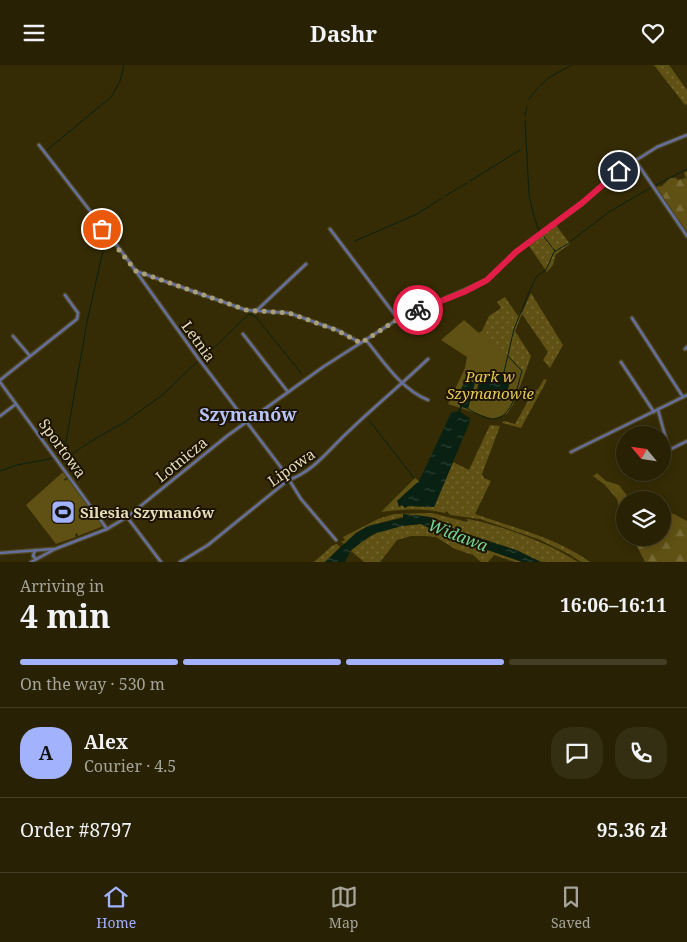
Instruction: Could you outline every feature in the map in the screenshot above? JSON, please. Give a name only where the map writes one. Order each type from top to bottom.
[{"type":"street","points":[[330,229],[398,319],[487,280],[519,249],[582,203],[635,159],[657,147],[687,135]]},
{"type":"street","name":"Letnia","points":[[38,145],[136,271],[290,481],[300,499],[336,540]]},
{"type":"street","points":[[635,159],[687,236]]},
{"type":"street","points":[[255,312],[306,264]]},
{"type":"street","points":[[136,271],[246,310],[289,313],[364,342],[402,383],[418,395],[428,399]]},
{"type":"street","points":[[0,381],[78,317],[78,313],[65,295]]},
{"type":"street","points":[[632,318],[683,397]]},
{"type":"street","name":"Lotnicza","points":[[31,562],[55,549],[107,529],[126,517],[246,423],[323,367],[398,319]]},
{"type":"street","points":[[243,334],[289,392]]},
{"type":"street","points":[[12,336],[30,356]]},
{"type":"street","name":"Lipowa","points":[[180,562],[208,545],[290,481],[321,461],[347,433],[428,359]]},
{"type":"street","points":[[621,361],[654,412]]},
{"type":"street","name":"Sportowa","points":[[0,381],[107,529]]},
{"type":"street","points":[[571,452],[687,395]]},
{"type":"street","points":[[0,416],[16,403]]},
{"type":"street","points":[[658,410],[668,451],[687,441]]},
{"type":"street","points":[[126,517],[161,562]]},
{"type":"street","name":"Lotnicza","points":[[0,553],[55,549]]},
{"type":"street","points":[[35,550],[33,555],[36,559]]},
{"type":"green space","points":[[654,65],[669,65],[687,90],[687,104],[685,105]]},
{"type":"green space","points":[[687,171],[687,233],[656,187],[662,186],[670,178],[678,180],[686,178],[684,173]]},
{"type":"green space","points":[[556,225],[570,244],[556,254],[553,265],[547,272],[529,246]]},
{"type":"green space","points":[[531,293],[563,345],[550,368],[543,360],[548,352],[522,314],[515,331],[531,356],[525,373],[478,333],[482,331],[489,316],[501,308],[497,302],[505,297],[518,316],[522,313]]},
{"type":"green space","name":"Park w Szymanowie","points":[[464,320],[525,373],[513,405],[507,414],[493,419],[448,404],[465,368],[467,357],[441,340]]},
{"type":"green space","points":[[544,379],[547,380],[521,428],[502,423],[504,421],[515,424],[532,394],[539,388]]},
{"type":"green space","points":[[490,425],[500,426],[482,474],[484,478],[491,481],[475,514],[549,540],[577,553],[590,562],[581,562],[538,539],[480,519],[450,515],[447,511],[445,513],[413,509],[381,512],[415,478],[419,481],[397,501],[399,506],[402,505],[405,508],[408,506],[434,507],[453,462],[469,470]]},
{"type":"green space","points":[[63,472],[67,477],[64,479],[65,481],[68,479],[102,525],[78,536],[77,533],[75,534],[76,537],[56,544],[26,505]]},
{"type":"green space","points":[[597,473],[606,481],[619,485],[624,491],[616,491],[616,498],[605,485],[593,476]]},
{"type":"green space","points":[[432,513],[467,522],[468,520],[466,519],[481,522],[510,530],[540,542],[578,562],[541,562],[516,550],[458,531],[430,517],[417,515],[368,526],[356,533],[344,544],[341,542],[345,540],[343,537],[378,519],[394,514]]},
{"type":"green space","points":[[671,514],[687,521],[687,562],[645,562],[637,546],[671,546]]},
{"type":"green space","points":[[421,524],[456,541],[522,562],[515,562],[494,555],[488,562],[481,562],[473,555],[455,549],[436,537],[426,536],[411,536],[397,540],[380,562],[364,562],[351,551],[375,534],[401,526]]},
{"type":"green space","points":[[337,544],[340,547],[325,562],[314,562],[333,545]]},
{"type":"water","points":[[500,372],[512,375],[506,396],[478,395],[477,390],[480,377]]},
{"type":"water","points":[[465,379],[475,383],[468,409],[462,407],[460,412],[470,418],[469,424],[434,507],[408,506],[405,508],[402,505],[399,507],[397,501],[419,481],[451,413],[458,411],[460,407],[458,397]]},
{"type":"water","name":"Widawa","points":[[403,514],[430,517],[458,531],[516,550],[541,562],[522,562],[456,541],[421,524],[402,526],[373,534],[351,550],[345,562],[325,562],[356,533],[368,526],[403,518]]},
{"type":"waterway","points":[[52,158],[46,151],[111,97],[120,81],[124,65]]},
{"type":"waterway","points":[[529,99],[543,82],[572,65]]},
{"type":"waterway","points":[[525,116],[527,106]]},
{"type":"waterway","points":[[525,121],[529,194],[539,231]]},
{"type":"waterway","points":[[470,181],[520,150]]},
{"type":"waterway","points":[[54,161],[82,198]]},
{"type":"waterway","points":[[656,185],[687,169]]},
{"type":"waterway","points":[[445,196],[467,183]]},
{"type":"waterway","points":[[571,241],[609,212],[652,187]]},
{"type":"waterway","points":[[355,241],[417,214],[442,198]]},
{"type":"waterway","points":[[64,453],[87,322],[106,237]]},
{"type":"waterway","points":[[544,237],[555,251]]},
{"type":"waterway","points":[[504,372],[514,329],[533,283],[537,276],[546,270],[554,252],[569,243]]},
{"type":"waterway","points":[[202,359],[249,314],[255,316],[301,373]]},
{"type":"waterway","points":[[468,409],[490,419],[500,417],[506,413],[514,400],[522,371],[508,356]]},
{"type":"waterway","points":[[60,457],[70,455],[125,422],[161,396],[197,362]]},
{"type":"waterway","points":[[369,420],[414,478]]},
{"type":"waterway","points":[[0,471],[17,465],[54,458]]},
{"type":"way so far","points":[[102,229],[136,271],[253,312],[289,313],[336,330],[361,343],[398,319],[418,310]]},
{"type":"place","name":"Silesia Szymanów","points":[[63,512]]},
{"type":"district","name":"Szymanów","points":[[248,414]]},
{"type":"route","points":[[418,310],[464,292],[487,280],[516,252],[582,203],[619,171]]}]
